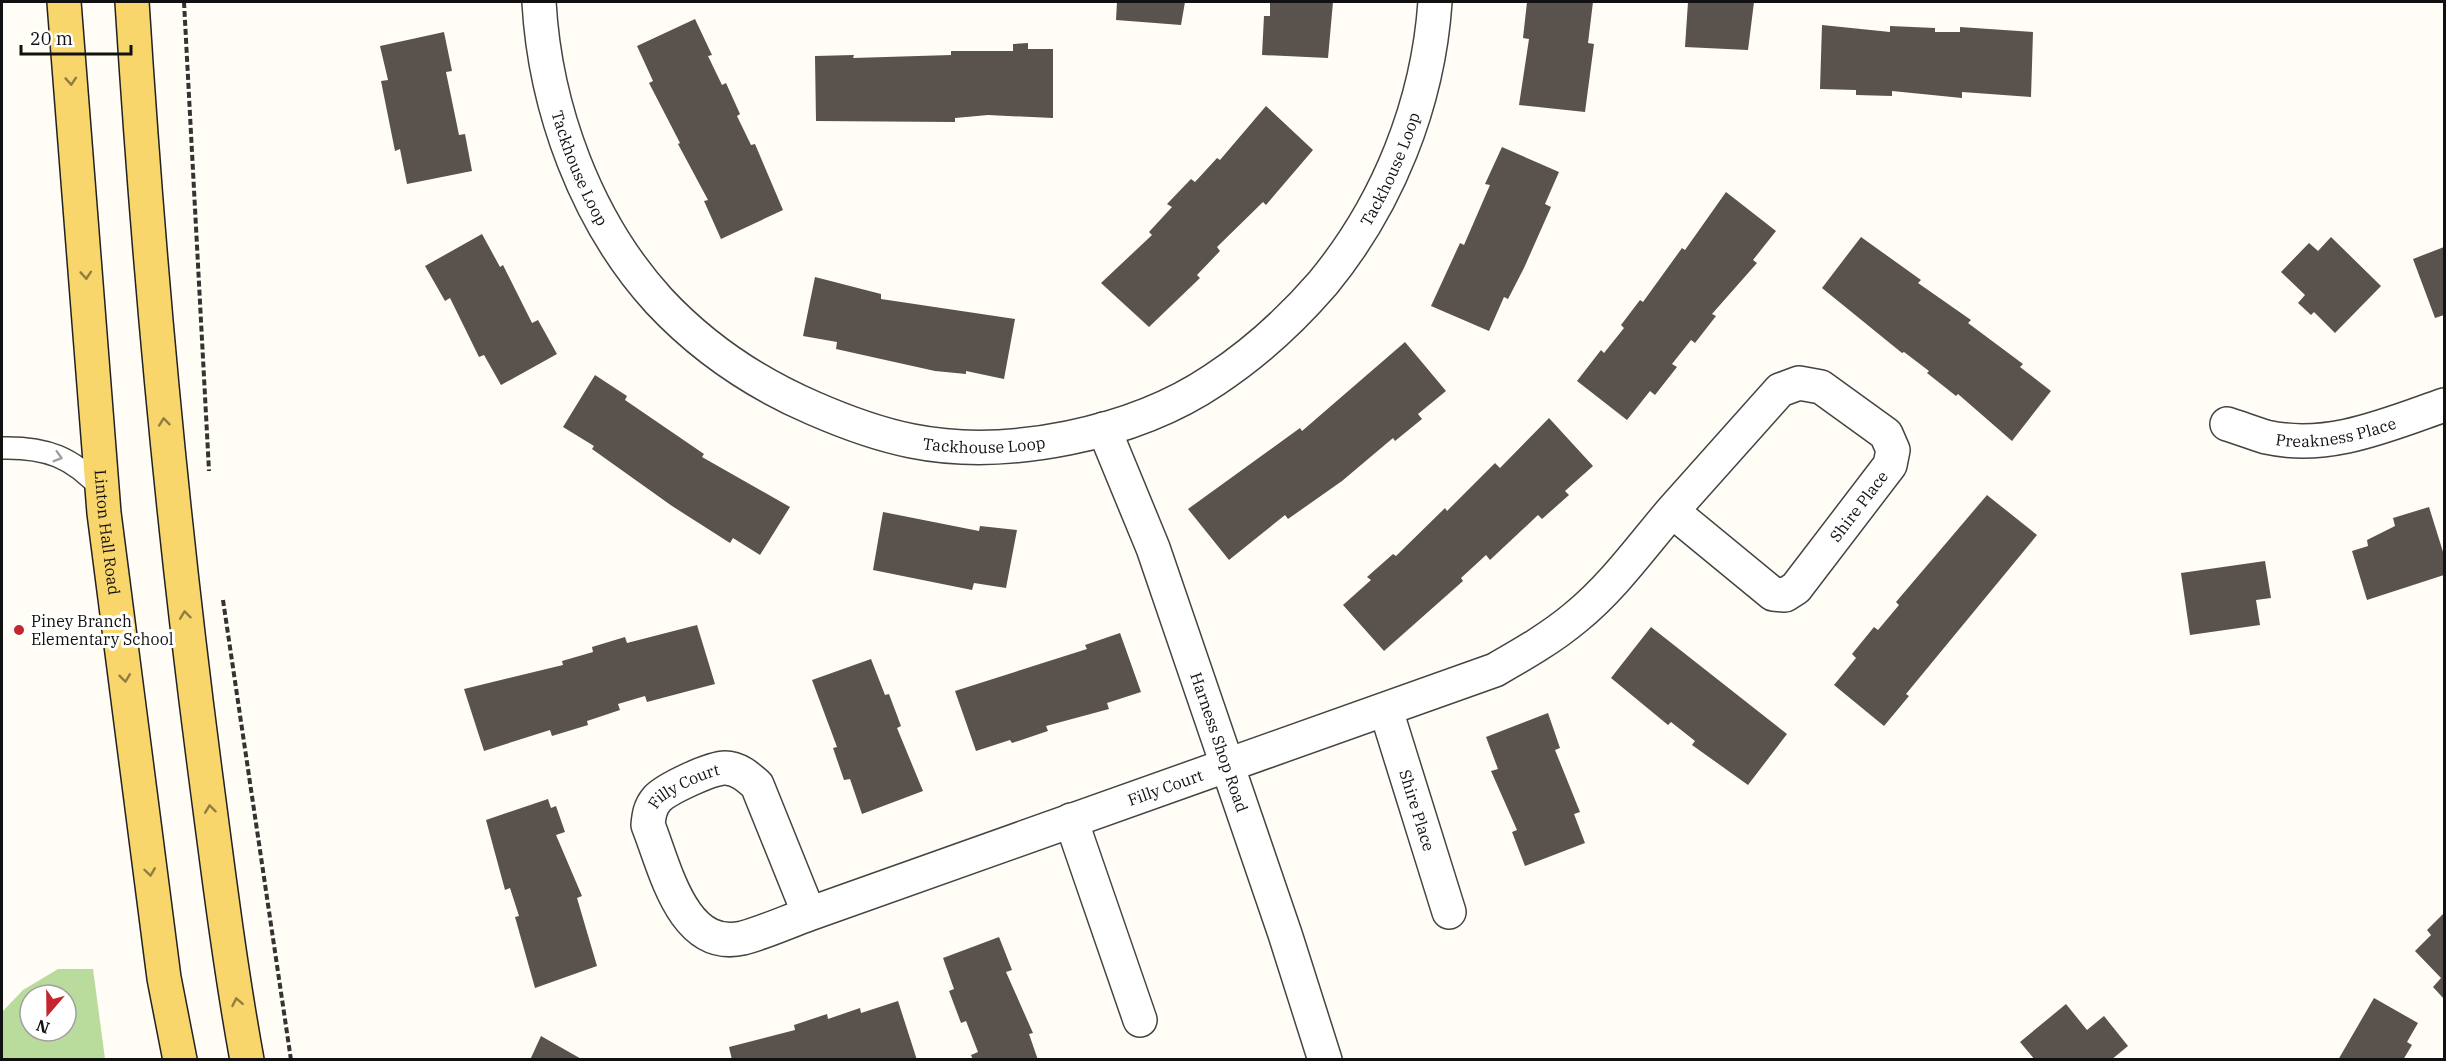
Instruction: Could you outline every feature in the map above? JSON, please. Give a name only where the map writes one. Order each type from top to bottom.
[{"type":"main road","name":"Linton Hall Road","points":[[64,2],[102,490],[163,966],[180,1059]]},
{"type":"main road","points":[[132,2],[161,388],[185,619],[231,972],[247,1059]]},
{"type":"street","name":"Tackhouse Loop","points":[[539,2],[541,43],[557,112],[576,165],[600,217],[628,263],[659,301],[694,334],[729,362],[783,395],[859,428],[915,442],[973,447],[1007,446],[1055,440],[1104,429],[1159,410],[1212,382],[1263,344],[1302,308],[1344,257],[1378,201],[1400,154],[1420,91],[1435,2]]},
{"type":"street","name":"Shire Place","points":[[1227,766],[1495,670],[1533,649],[1577,617],[1608,586],[1672,511],[1780,390],[1798,383],[1821,387],[1886,434],[1893,450],[1890,465],[1796,588],[1785,595],[1773,594],[1672,511]]},
{"type":"street","name":"Preakness Place","points":[[2227,424],[2268,437],[2310,441],[2343,438],[2445,405]]},
{"type":"street","name":"Harness Shop Road","points":[[1104,429],[1153,548],[1285,934],[1325,1059]]},
{"type":"street","name":"Shire Place","points":[[1386,710],[1449,912]]},
{"type":"street","name":"Filly Court","points":[[809,914],[757,785],[743,773],[725,768],[706,772],[658,798],[649,812],[648,825],[684,915],[700,931],[720,939],[742,938],[809,914],[1071,819],[1227,766]]},
{"type":"street","points":[[1071,819],[1140,1020]]},
{"type":"lane","points":[[2,448],[43,453],[66,459],[85,471],[102,490]]},
{"type":"path","points":[[184,2],[209,476]]},
{"type":"path","points":[[222,593],[291,1059]]},
{"type":"green space","points":[[58,969],[93,969],[105,1059],[2,1059],[2,1012],[18,995],[18,1043],[78,1043],[78,983],[35,983]]},
{"type":"building","points":[[1117,2],[1185,2],[1181,25],[1116,20]]},
{"type":"building","points":[[1270,2],[1333,2],[1328,58],[1262,55],[1264,16],[1270,16]]},
{"type":"building","points":[[1527,2],[1593,2],[1588,43],[1594,44],[1585,112],[1519,105],[1529,39],[1523,38]]},
{"type":"building","points":[[1688,2],[1754,2],[1748,50],[1685,47]]},
{"type":"building","points":[[695,19],[712,55],[708,56],[722,85],[726,83],[740,114],[737,116],[751,145],[755,144],[783,210],[721,239],[704,201],[708,200],[649,83],[653,81],[637,46]]},
{"type":"building","points":[[1822,25],[1890,32],[1890,26],[1935,28],[1935,32],[1960,32],[1960,27],[2033,32],[2031,97],[1962,92],[1962,98],[1892,91],[1892,96],[1856,95],[1856,90],[1820,89]]},
{"type":"building","points":[[444,32],[452,71],[446,72],[459,135],[465,134],[472,171],[407,184],[400,149],[395,151],[381,81],[388,80],[380,46]]},
{"type":"building","points":[[1028,43],[1028,49],[1053,49],[1053,118],[988,115],[955,118],[955,122],[816,121],[815,56],[854,55],[853,58],[951,55],[951,51],[1013,51],[1013,44]]},
{"type":"building","points":[[1266,106],[1313,150],[1266,205],[1263,202],[1217,247],[1220,251],[1197,275],[1200,278],[1149,327],[1101,283],[1152,235],[1149,232],[1172,207],[1167,204],[1191,179],[1195,182],[1217,158],[1220,160]]},
{"type":"building","points":[[1502,147],[1559,172],[1545,204],[1551,207],[1524,268],[1508,299],[1504,297],[1489,331],[1431,306],[1460,243],[1464,245],[1490,185],[1485,184]]},
{"type":"building","points":[[1726,192],[1776,231],[1753,260],[1757,263],[1712,314],[1716,316],[1695,343],[1691,340],[1672,364],[1677,367],[1655,395],[1650,391],[1627,420],[1577,381],[1601,350],[1604,353],[1624,328],[1621,325],[1640,300],[1643,302],[1682,248],[1685,250]]},
{"type":"building","points":[[482,234],[500,267],[503,265],[532,323],[538,320],[557,354],[501,385],[484,355],[479,357],[450,298],[445,301],[425,266]]},
{"type":"building","points":[[1861,237],[1921,280],[1918,283],[1971,320],[1968,323],[2023,364],[2020,367],[2051,391],[2012,441],[1958,394],[1956,396],[1927,373],[1929,371],[1904,352],[1902,353],[1822,288]]},
{"type":"building","points":[[2331,237],[2381,286],[2335,333],[2314,312],[2311,315],[2298,303],[2305,295],[2281,272],[2309,243],[2318,251]]},
{"type":"building","points":[[2444,247],[2444,315],[2435,318],[2413,259]]},
{"type":"building","points":[[815,277],[881,294],[881,299],[1015,319],[1004,379],[966,371],[966,374],[935,371],[836,349],[837,342],[803,336]]},
{"type":"building","points":[[1405,342],[1446,391],[1418,414],[1422,419],[1395,441],[1393,438],[1342,481],[1288,519],[1285,515],[1229,560],[1188,509],[1300,428],[1302,431]]},
{"type":"building","points":[[595,375],[627,396],[625,400],[704,454],[702,457],[790,507],[760,555],[733,538],[730,543],[672,506],[592,449],[594,446],[563,427]]},
{"type":"building","points":[[1549,418],[1593,466],[1565,491],[1569,495],[1542,519],[1538,515],[1490,560],[1486,555],[1461,578],[1463,581],[1384,651],[1343,605],[1371,580],[1367,577],[1393,554],[1396,556],[1445,508],[1447,511],[1495,463],[1500,468]]},
{"type":"building","points":[[1987,495],[2037,535],[1906,694],[1909,696],[1884,726],[1834,685],[1856,658],[1852,654],[1874,627],[1878,630],[1899,605],[1896,602]]},
{"type":"building","points":[[2429,507],[2444,555],[2444,575],[2367,600],[2352,551],[2368,546],[2367,540],[2395,526],[2393,518]]},
{"type":"building","points":[[883,512],[979,531],[980,526],[1017,530],[1006,588],[974,583],[972,590],[873,570]]},
{"type":"building","points":[[2265,561],[2271,598],[2256,600],[2260,625],[2190,635],[2181,573]]},
{"type":"building","points":[[697,625],[715,684],[647,702],[645,696],[618,704],[620,710],[587,721],[588,725],[552,736],[550,730],[484,751],[464,689],[563,665],[562,661],[593,652],[592,647],[625,637],[627,643]]},
{"type":"building","points":[[1651,627],[1787,734],[1748,785],[1692,745],[1695,741],[1671,722],[1668,725],[1611,678]]},
{"type":"building","points":[[1120,633],[1141,692],[1107,703],[1109,709],[1046,726],[1048,731],[1012,743],[1010,740],[976,751],[955,691],[1087,649],[1085,645]]},
{"type":"building","points":[[871,659],[885,695],[889,694],[901,726],[897,728],[923,791],[862,814],[850,779],[844,780],[833,748],[837,747],[812,680]]},
{"type":"building","points":[[1548,713],[1560,748],[1555,750],[1580,812],[1574,814],[1585,843],[1525,866],[1512,832],[1517,830],[1491,771],[1498,769],[1486,737]]},
{"type":"building","points":[[548,799],[551,808],[556,806],[565,832],[556,835],[582,896],[577,898],[597,966],[535,988],[515,917],[519,916],[510,888],[505,890],[486,820]]},
{"type":"building","points":[[2443,914],[2444,999],[2433,987],[2441,978],[2415,951],[2431,935],[2427,930]]},
{"type":"building","points":[[999,937],[1012,970],[1006,972],[1033,1033],[1029,1034],[1038,1060],[973,1060],[971,1055],[978,1052],[966,1021],[961,1023],[949,991],[954,989],[943,958]]},
{"type":"building","points":[[2374,998],[2418,1023],[2407,1042],[2412,1045],[2403,1060],[2338,1060]]},
{"type":"building","points":[[898,1001],[917,1060],[732,1060],[729,1047],[795,1030],[794,1025],[827,1014],[828,1019],[860,1008],[861,1013]]},
{"type":"building","points":[[2066,1004],[2087,1030],[2104,1016],[2128,1046],[2111,1060],[2035,1060],[2020,1042]]},
{"type":"building","points":[[541,1036],[583,1060],[530,1060]]},
{"type":"place","name":"Piney Branch Elementary School","points":[[19,630]]}]
